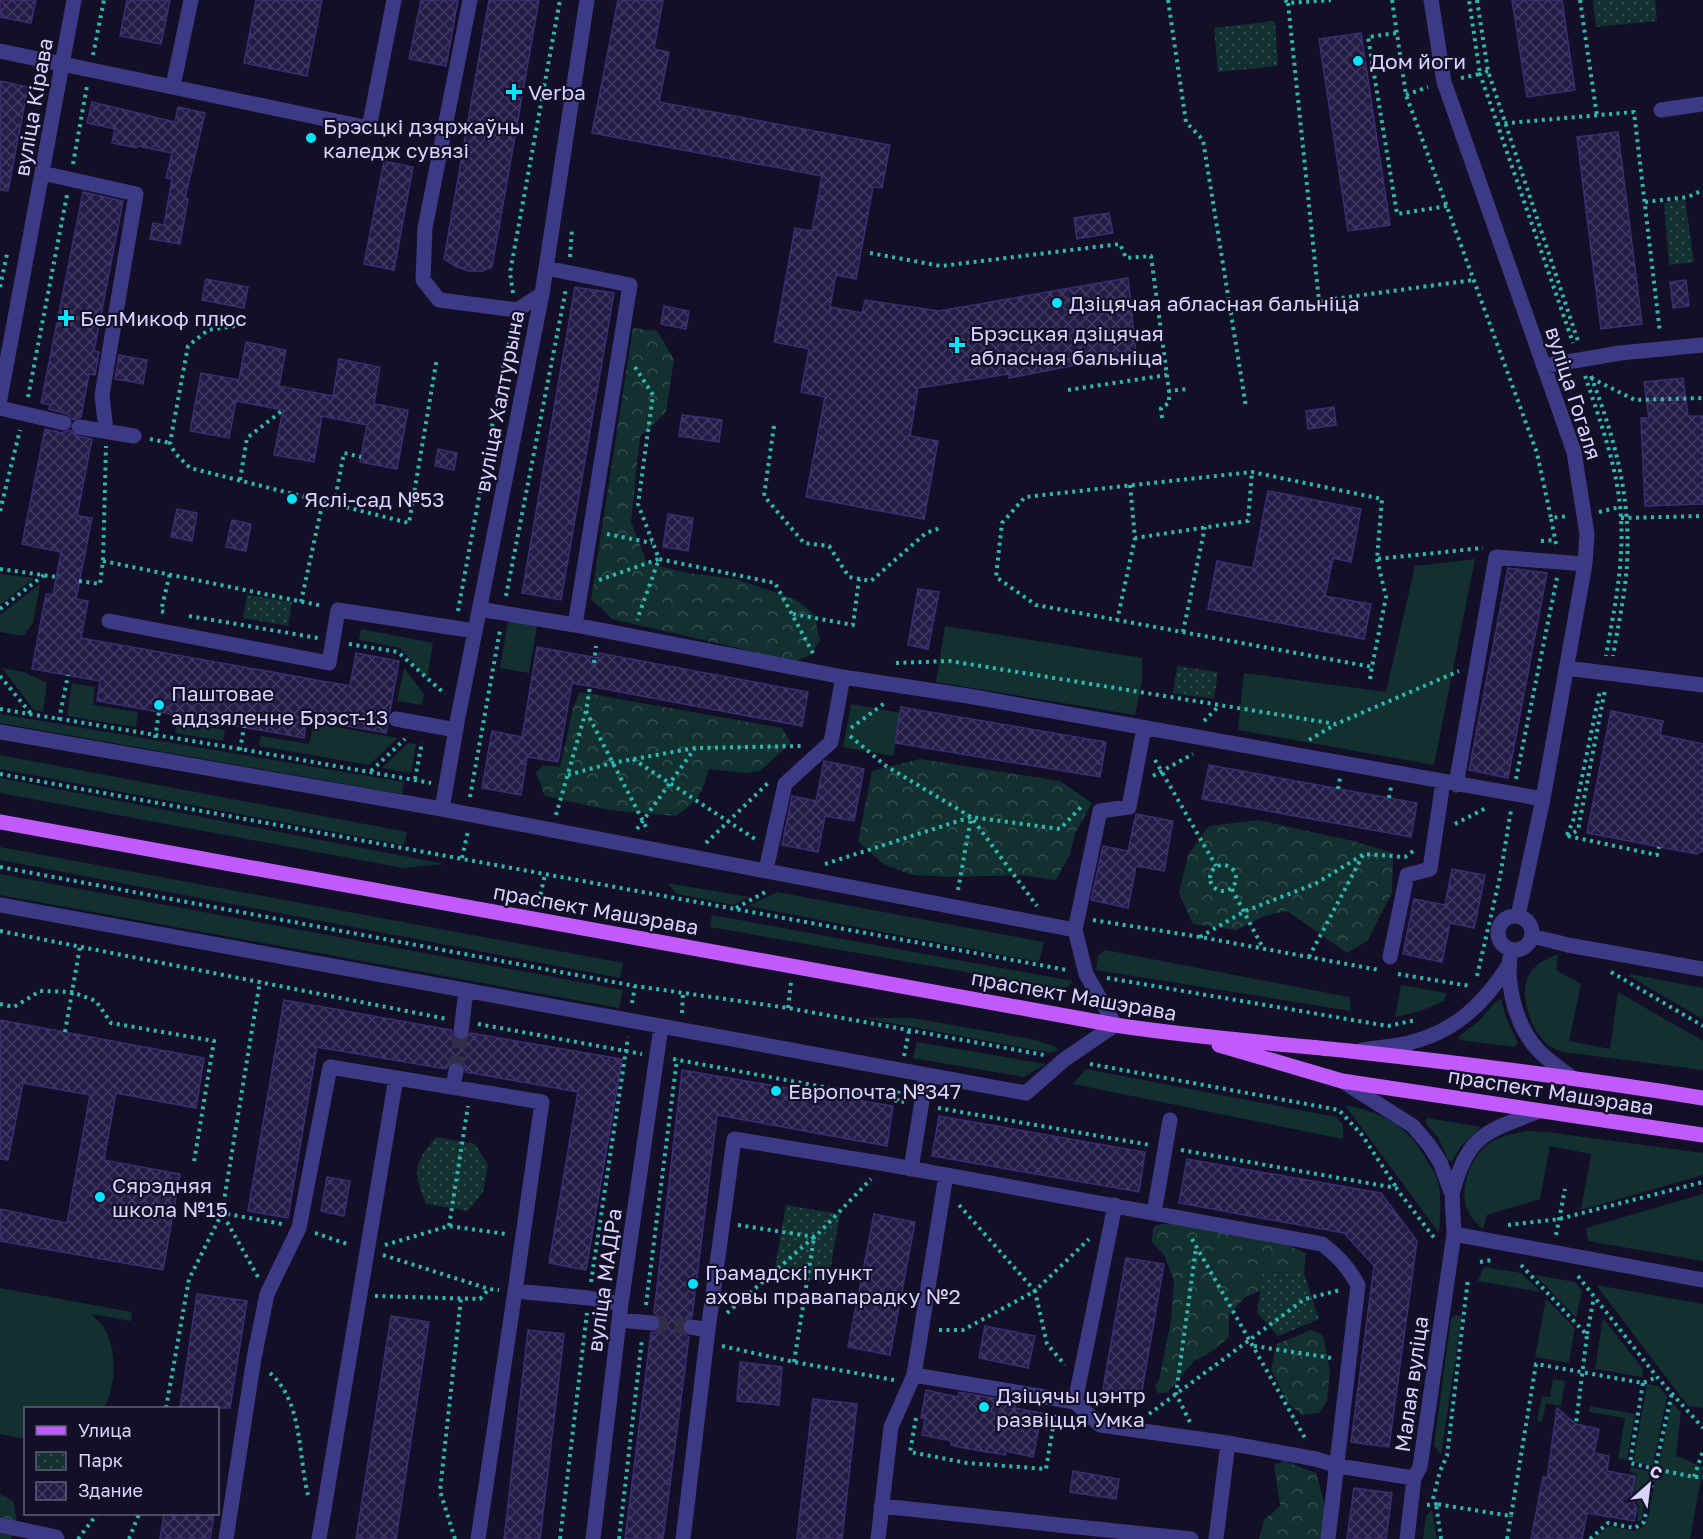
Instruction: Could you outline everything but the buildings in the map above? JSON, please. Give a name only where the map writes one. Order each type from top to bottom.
[{"type":"main road","name":"праспект Машэрава","points":[[0,822],[1115,1025],[1184,1035],[1350,1051],[1570,1077],[1703,1098]]},
{"type":"main road","name":"праспект Машэрава","points":[[1184,1035],[1342,1081],[1703,1135]]},
{"type":"street","name":"вуліца Кірава","points":[[0,399],[74,0]]},
{"type":"street","points":[[173,86],[191,0]]},
{"type":"street","points":[[0,51],[369,128],[394,0]]},
{"type":"street","points":[[470,0],[425,228],[423,280],[439,300],[517,310],[542,294]]},
{"type":"street","name":"вуліца Халтурына","points":[[442,808],[542,294],[587,0]]},
{"type":"street","name":"вуліца Гогаля","points":[[1431,0],[1444,82],[1574,452],[1587,534],[1585,564],[1543,800],[1518,916]]},
{"type":"street","points":[[1661,110],[1703,104]]},
{"type":"street","points":[[42,173],[136,194],[102,395],[106,431]]},
{"type":"street","points":[[546,268],[630,285],[575,625]]},
{"type":"street","points":[[1544,366],[1662,348],[1703,345]]},
{"type":"street","points":[[0,408],[64,423]]},
{"type":"street","points":[[79,427],[134,435]]},
{"type":"street","points":[[1390,957],[1407,875],[1430,869],[1435,835],[1450,784],[1478,663],[1496,557],[1585,564]]},
{"type":"street","points":[[479,609],[575,625],[825,674],[908,686],[1143,732],[1216,741],[1543,800]]},
{"type":"street","points":[[109,621],[329,663],[338,610],[475,632]]},
{"type":"street","points":[[1566,668],[1703,685]]},
{"type":"street","points":[[766,870],[785,784],[831,742],[843,677]]},
{"type":"street","points":[[396,719],[456,730]]},
{"type":"street","points":[[0,732],[442,808],[1075,930]]},
{"type":"street","points":[[0,905],[1026,1093],[1065,1059],[1115,1025],[1086,974],[1075,930],[1100,811],[1129,807],[1143,732]]},
{"type":"street","points":[[1518,916],[1529,923],[1532,936],[1521,949],[1511,950],[1501,942],[1498,928],[1502,921],[1518,916]]},
{"type":"street","points":[[1532,936],[1568,945],[1703,969]]},
{"type":"street","points":[[1511,950],[1508,966],[1512,995],[1520,1021],[1538,1050],[1570,1077]]},
{"type":"street","points":[[1350,1051],[1413,1042],[1446,1028],[1474,1010],[1494,988],[1508,966]]},
{"type":"street","points":[[462,1026],[466,991]]},
{"type":"street","name":"вуліца МАДРа","points":[[592,1539],[621,1304],[661,1027]]},
{"type":"street","points":[[226,1539],[254,1358],[267,1294],[299,1228],[330,1067],[542,1102],[478,1539]]},
{"type":"street","points":[[453,1088],[456,1071]]},
{"type":"street","points":[[911,1169],[926,1076]]},
{"type":"street","points":[[320,1539],[396,1078]]},
{"type":"street","points":[[1342,1081],[1413,1126],[1440,1162],[1452,1194]]},
{"type":"street","points":[[1452,1194],[1460,1164],[1486,1133],[1539,1111]]},
{"type":"street","points":[[1154,1214],[1170,1120]]},
{"type":"street","points":[[683,1539],[707,1336],[734,1139],[946,1175],[1113,1211],[1154,1214],[1322,1244],[1338,1256],[1358,1285],[1328,1539]]},
{"type":"street","points":[[878,1539],[891,1427],[912,1379],[946,1175]]},
{"type":"street","name":"Малая вуліца","points":[[1407,1539],[1414,1478],[1420,1467],[1454,1234],[1452,1194]]},
{"type":"street","points":[[1075,1402],[1113,1211]]},
{"type":"street","points":[[1454,1234],[1703,1280]]},
{"type":"street","points":[[515,1291],[589,1298],[621,1304]]},
{"type":"street","points":[[620,1320],[648,1322]]},
{"type":"street","points":[[691,1328],[707,1336]]},
{"type":"street","points":[[912,1379],[1075,1402],[1100,1425],[1228,1443],[1316,1459],[1338,1466],[1414,1478]]},
{"type":"street","points":[[1216,1539],[1228,1443]]},
{"type":"street","points":[[881,1506],[1191,1539]]},
{"type":"street","points":[[0,1525],[57,1539]]},
{"type":"path","points":[[0,511],[24,414],[104,0]]},
{"type":"path","points":[[455,628],[503,367],[517,310],[510,273],[560,0]]},
{"type":"path","points":[[1168,0],[1186,122],[1203,140],[1246,407]]},
{"type":"path","points":[[1331,0],[1286,2],[1319,301],[1473,280]]},
{"type":"path","points":[[1392,0],[1406,95],[1537,453],[1551,518]]},
{"type":"path","points":[[1469,0],[1480,74]]},
{"type":"path","points":[[1477,0],[1488,71]]},
{"type":"path","points":[[1580,0],[1597,116]]},
{"type":"path","points":[[1396,33],[1368,38],[1397,214],[1447,207]]},
{"type":"path","points":[[1497,124],[1634,112],[1662,348]]},
{"type":"path","points":[[1645,202],[1688,196],[1703,190]]},
{"type":"path","points":[[462,858],[471,815],[469,803],[503,613],[569,273],[572,222]]},
{"type":"path","points":[[870,253],[941,266],[1120,244],[1126,258],[1151,256],[1169,391],[1169,404],[1161,408],[1162,418]]},
{"type":"path","points":[[235,326],[208,330],[188,346],[170,443],[176,453],[190,468],[409,524],[437,358]]},
{"type":"path","points":[[620,344],[653,395],[638,504],[659,559],[631,636]]},
{"type":"path","points":[[1068,390],[1167,375]]},
{"type":"path","points":[[1585,376],[1635,400],[1703,398]]},
{"type":"path","points":[[1169,391],[1187,389]]},
{"type":"path","points":[[240,480],[247,438],[283,410]]},
{"type":"path","points":[[774,426],[764,496],[804,543],[829,546],[849,577],[871,581],[926,533],[940,528]]},
{"type":"path","points":[[79,581],[100,584],[103,561],[106,431]]},
{"type":"path","points":[[334,504],[344,453],[361,457]]},
{"type":"path","points":[[1135,538],[1248,521],[1252,472]]},
{"type":"path","points":[[1370,679],[1386,597],[1377,559],[1382,499],[1252,472],[1025,497],[1002,523],[996,577],[1035,605],[1372,667]]},
{"type":"path","points":[[1117,621],[1135,538],[1130,485]]},
{"type":"path","points":[[301,602],[323,501]]},
{"type":"path","points":[[1621,518],[1703,516]]},
{"type":"path","points":[[1182,632],[1205,527]]},
{"type":"path","points":[[590,531],[653,543]]},
{"type":"path","points":[[1530,542],[1556,540]]},
{"type":"path","points":[[1377,559],[1483,548]]},
{"type":"path","points":[[582,586],[659,559],[775,582],[825,674]]},
{"type":"path","points":[[103,561],[338,610]]},
{"type":"path","points":[[1468,992],[1475,987],[1500,877],[1513,794],[1560,561]]},
{"type":"path","points":[[0,569],[57,577]]},
{"type":"path","points":[[0,609],[44,575]]},
{"type":"path","points":[[792,614],[853,624],[859,579]]},
{"type":"path","points":[[896,663],[950,661],[1336,724],[1478,663]]},
{"type":"path","points":[[56,741],[68,675]]},
{"type":"path","points":[[0,676],[33,716]]},
{"type":"path","points":[[447,696],[448,684]]},
{"type":"path","points":[[908,686],[846,732],[886,766],[971,817],[1040,909]]},
{"type":"path","points":[[554,821],[586,711],[590,687]]},
{"type":"path","points":[[586,711],[652,838]]},
{"type":"path","points":[[155,736],[159,712]]},
{"type":"path","points":[[240,749],[244,727]]},
{"type":"path","points":[[1143,732],[1161,772],[1216,866]]},
{"type":"path","points":[[371,772],[410,735]]},
{"type":"path","points":[[416,780],[422,736]]},
{"type":"path","points":[[1133,786],[1216,741]]},
{"type":"path","points":[[568,775],[612,763],[695,748],[806,746]]},
{"type":"path","points":[[633,835],[695,748]]},
{"type":"path","points":[[633,759],[771,850]]},
{"type":"path","points":[[432,783],[434,772]]},
{"type":"path","points":[[0,774],[1086,974],[1388,1026],[1418,1020]]},
{"type":"path","points":[[816,867],[971,817],[1060,829],[1088,800]]},
{"type":"path","points":[[1200,937],[1245,911],[1315,884],[1364,854],[1405,857],[1435,835],[1494,803]]},
{"type":"path","points":[[957,894],[971,817]]},
{"type":"path","points":[[1567,836],[1657,855],[1659,847]]},
{"type":"path","points":[[1309,957],[1364,854]]},
{"type":"path","points":[[1225,865],[1233,869],[1236,881],[1232,888],[1223,892],[1211,886],[1210,873],[1216,866],[1225,865]]},
{"type":"path","points":[[0,867],[635,986],[788,1008],[1339,1110],[1362,1135],[1396,1188],[1407,1199],[1439,1245]]},
{"type":"path","points":[[536,919],[545,874]]},
{"type":"path","points":[[1232,888],[1263,949]]},
{"type":"path","points":[[0,931],[260,981],[462,1026],[676,1059],[922,1105],[1396,1188]]},
{"type":"path","points":[[65,1032],[80,947]]},
{"type":"path","points":[[788,1008],[793,966]]},
{"type":"path","points":[[1603,967],[1703,1026]]},
{"type":"path","points":[[166,1407],[189,1279],[222,1213],[260,981]]},
{"type":"path","points":[[560,1539],[589,1298],[635,986]]},
{"type":"path","points":[[0,1004],[14,1007],[40,990],[72,992],[96,1001],[111,1023],[213,1041],[194,1162]]},
{"type":"path","points":[[619,1539],[648,1322],[681,1030],[683,993]]},
{"type":"path","points":[[449,1226],[470,1090]]},
{"type":"path","points":[[707,1336],[814,1237],[886,1164]]},
{"type":"path","points":[[946,1175],[955,1201],[1035,1291],[1047,1344],[1080,1384]]},
{"type":"path","points":[[1506,1225],[1559,1219],[1703,1182]]},
{"type":"path","points":[[1555,1237],[1565,1189]]},
{"type":"path","points":[[921,1330],[963,1330],[1035,1291],[1113,1211]]},
{"type":"path","points":[[222,1213],[299,1228],[489,1289],[515,1291]]},
{"type":"path","points":[[222,1213],[267,1294]]},
{"type":"path","points":[[1182,1219],[1316,1459]]},
{"type":"path","points":[[723,1223],[814,1237]]},
{"type":"path","points":[[367,1250],[449,1226],[523,1236]]},
{"type":"path","points":[[794,1362],[814,1237]]},
{"type":"path","points":[[1196,1247],[1176,1394],[1198,1439]]},
{"type":"path","points":[[1521,1265],[1587,1335]]},
{"type":"path","points":[[1578,1276],[1657,1377],[1703,1428]]},
{"type":"path","points":[[1441,1539],[1436,1504],[1433,1499],[1440,1471],[1447,1456],[1468,1279]]},
{"type":"path","points":[[1146,1416],[1305,1299],[1358,1285]]},
{"type":"path","points":[[359,1295],[480,1299],[489,1289]]},
{"type":"path","points":[[1576,1424],[1594,1296]]},
{"type":"path","points":[[455,1539],[440,1491],[461,1298]]},
{"type":"path","points":[[707,1336],[794,1362],[912,1379]]},
{"type":"path","points":[[1253,1346],[1350,1360]]},
{"type":"path","points":[[254,1358],[280,1382],[298,1429],[305,1484],[311,1506]]},
{"type":"path","points":[[1507,1539],[1536,1364],[1643,1383],[1657,1377]]},
{"type":"path","points":[[1643,1383],[1630,1463],[1694,1478],[1703,1477]]},
{"type":"path","points":[[1590,1539],[1608,1523],[1635,1528],[1644,1522],[1671,1393]]},
{"type":"path","points":[[918,1409],[910,1452],[967,1462],[1046,1469],[1058,1400]]},
{"type":"path","points":[[1694,1478],[1703,1451]]},
{"type":"path","points":[[1421,1505],[1436,1504],[1510,1516]]},
{"type":"path","points":[[78,1539],[96,1515]]},
{"type":"path","points":[[129,1539],[140,1515]]},
{"type":"green space","points":[[1593,0],[1655,0],[1657,21],[1596,27]]},
{"type":"green space","points":[[1275,21],[1278,66],[1218,72],[1214,28]]},
{"type":"green space","points":[[1685,199],[1694,262],[1669,265],[1664,203]]},
{"type":"green space","points":[[633,328],[657,331],[674,359],[666,412],[640,437],[631,522],[647,563],[687,573],[736,579],[795,599],[814,614],[820,641],[809,656],[795,661],[612,619],[591,599]]},
{"type":"green space","points":[[1475,559],[1434,765],[1238,730],[1244,673],[1386,692],[1415,566]]},
{"type":"green space","points":[[0,574],[35,578],[0,605]]},
{"type":"green space","points":[[40,584],[33,623],[23,636],[0,632],[0,615]]},
{"type":"green space","points":[[247,595],[292,602],[288,626],[243,618]]},
{"type":"green space","points":[[508,621],[537,626],[529,673],[500,668]]},
{"type":"green space","points":[[945,626],[1142,658],[1142,681],[1135,715],[936,682]]},
{"type":"green space","points":[[361,629],[433,643],[427,679],[400,648],[359,640]]},
{"type":"green space","points":[[1177,666],[1218,672],[1214,699],[1173,693]]},
{"type":"green space","points":[[2,668],[24,672],[47,683],[43,712],[34,710]]},
{"type":"green space","points":[[404,668],[424,694],[422,705],[397,701]]},
{"type":"green space","points":[[72,683],[95,687],[93,705],[138,712],[136,727],[67,716]]},
{"type":"green space","points":[[580,692],[782,728],[791,743],[760,771],[745,773],[709,769],[698,796],[676,816],[609,810],[545,796],[536,773],[543,765],[560,767],[573,708]]},
{"type":"green space","points":[[851,704],[901,713],[893,756],[843,747]]},
{"type":"green space","points":[[0,714],[404,782],[402,794],[0,723]]},
{"type":"green space","points":[[177,721],[225,730],[223,741],[175,733]]},
{"type":"green space","points":[[314,723],[398,738],[369,765],[259,746],[261,736],[309,744]]},
{"type":"green space","points":[[408,743],[416,744],[411,773],[382,768]]},
{"type":"green space","points":[[0,755],[407,832],[404,845],[0,769]]},
{"type":"green space","points":[[920,759],[1060,781],[1092,803],[1075,833],[1070,854],[1056,880],[1019,875],[952,877],[913,875],[885,865],[858,842],[872,771]]},
{"type":"green space","points":[[0,778],[445,864],[403,868],[0,793]]},
{"type":"green space","points":[[1258,820],[1353,841],[1393,853],[1392,893],[1367,941],[1347,953],[1287,911],[1265,916],[1236,930],[1193,924],[1179,892],[1188,855],[1209,826]]},
{"type":"green space","points":[[0,847],[623,963],[620,978],[0,860]]},
{"type":"green space","points":[[0,874],[623,990],[619,1008],[0,895]]},
{"type":"green space","points":[[667,883],[749,897],[733,905],[677,894]]},
{"type":"green space","points":[[777,892],[1044,942],[1039,962],[748,906]]},
{"type":"green space","points":[[712,915],[1073,981],[1068,987],[1056,988],[710,927]]},
{"type":"green space","points":[[1105,950],[1349,997],[1351,1011],[1096,970],[1098,956]]},
{"type":"green space","points":[[1558,954],[1556,970],[1581,984],[1569,1041],[1610,1049],[1618,992],[1703,1041],[1703,1070],[1563,1052],[1549,1045],[1540,1037],[1530,1018],[1525,986],[1534,968]]},
{"type":"green space","points":[[1630,974],[1703,988],[1703,1019],[1629,976]]},
{"type":"green space","points":[[1401,985],[1447,993],[1444,1001],[1421,1011],[1395,1017]]},
{"type":"green space","points":[[1501,999],[1506,1018],[1518,1043],[1514,1047],[1460,1040],[1458,1037],[1480,1020],[1495,1002]]},
{"type":"green space","points":[[864,1018],[913,1018],[1031,1039],[1059,1050],[1051,1053]]},
{"type":"green space","points":[[917,1042],[1046,1064],[1024,1077],[913,1058]]},
{"type":"green space","points":[[1086,1069],[1336,1117],[1343,1124],[1343,1139],[1073,1084]]},
{"type":"green space","points":[[1345,1105],[1383,1117],[1403,1130],[1420,1149],[1438,1182],[1439,1233]]},
{"type":"green space","points":[[1427,1118],[1481,1127],[1461,1146],[1452,1161],[1448,1160],[1439,1139],[1425,1122]]},
{"type":"green space","points":[[1527,1131],[1703,1153],[1703,1175],[1581,1210],[1591,1154],[1550,1146],[1540,1199],[1487,1215],[1483,1229],[1470,1216],[1466,1206],[1466,1180],[1473,1162],[1491,1142],[1504,1136]]},
{"type":"green space","points":[[436,1137],[475,1144],[488,1165],[483,1192],[468,1211],[426,1204],[417,1175],[419,1161]]},
{"type":"green space","points":[[1703,1194],[1703,1261],[1588,1241],[1586,1228]]},
{"type":"green space","points":[[786,1205],[840,1214],[828,1283],[774,1273]]},
{"type":"green space","points":[[1175,1223],[1282,1243],[1306,1253],[1304,1273],[1264,1272],[1261,1290],[1244,1298],[1229,1315],[1229,1337],[1214,1350],[1194,1361],[1167,1393],[1158,1393],[1155,1386],[1159,1380],[1171,1321],[1174,1280],[1164,1255],[1152,1242],[1153,1229],[1156,1225]]},
{"type":"green space","points":[[1484,1267],[1521,1273],[1541,1292],[1478,1281]]},
{"type":"green space","points":[[1263,1272],[1304,1273],[1319,1319],[1278,1336],[1257,1313]]},
{"type":"green space","points":[[1535,1275],[1575,1282],[1582,1291],[1576,1318]]},
{"type":"green space","points":[[1596,1285],[1703,1304],[1703,1408],[1688,1406]]},
{"type":"green space","points":[[0,1288],[132,1312],[131,1321],[91,1314],[104,1328],[112,1347],[113,1379],[104,1407],[24,1407],[24,1439],[0,1434]]},
{"type":"green space","points":[[1546,1299],[1575,1328],[1569,1363],[1535,1357]]},
{"type":"green space","points":[[1455,1315],[1462,1316],[1441,1455],[1434,1445],[1451,1319]]},
{"type":"green space","points":[[1603,1318],[1643,1369],[1642,1377],[1595,1369]]},
{"type":"green space","points":[[1311,1330],[1323,1335],[1330,1371],[1327,1401],[1319,1413],[1302,1415],[1287,1402],[1271,1369],[1277,1344]]},
{"type":"green space","points":[[1553,1379],[1565,1381],[1561,1406],[1546,1403],[1542,1422],[1537,1421],[1542,1396],[1550,1397]]},
{"type":"green space","points":[[1647,1384],[1659,1386],[1667,1397],[1653,1466],[1633,1462]]},
{"type":"green space","points":[[1672,1402],[1681,1413],[1676,1456],[1703,1467],[1690,1539],[1593,1539],[1609,1526],[1635,1531],[1646,1525]]},
{"type":"green space","points":[[1590,1406],[1635,1414],[1627,1460],[1618,1458],[1625,1418],[1589,1412]]},
{"type":"green space","points":[[1284,1461],[1316,1473],[1326,1509],[1322,1539],[1259,1539],[1264,1520],[1280,1506],[1274,1465]]},
{"type":"green space","points":[[1631,1467],[1651,1472],[1641,1520],[1637,1522],[1639,1506],[1633,1497],[1634,1480],[1637,1474],[1630,1472]]},
{"type":"green space","points":[[0,1494],[13,1501],[17,1520],[11,1539],[0,1539]]},
{"type":"green space","points":[[1432,1510],[1437,1539],[1423,1539],[1426,1516]]},
{"type":"tunnel","points":[[456,1071],[461,1031]]},
{"type":"tunnel","points":[[652,1323],[691,1327]]},
{"type":"place","name":"Дом йоги","points":[[1358,61]]},
{"type":"place","name":"Verba","points":[[514,92]]},
{"type":"place","name":"Брэсцкі дзяржаўны каледж сувязі","points":[[311,138]]},
{"type":"place","name":"Дзіцячая абласная бальніца","points":[[1057,303]]},
{"type":"place","name":"БелМикоф плюс","points":[[66,318]]},
{"type":"place","name":"Брэсцкая дзіцячая абласная бальніца","points":[[957,345]]},
{"type":"place","name":"Яслі-сад №53","points":[[292,499]]},
{"type":"place","name":"Паштовае аддзяленне Брэст-13","points":[[159,705]]},
{"type":"place","name":"Европочта №347","points":[[776,1091]]},
{"type":"place","name":"Сярэдняя школа №15","points":[[100,1197]]},
{"type":"place","name":"Грамадскі пункт аховы правапарадку №2","points":[[693,1284]]},
{"type":"place","name":"Дзіцячы цэнтр развіцця Умка","points":[[984,1407]]}]
